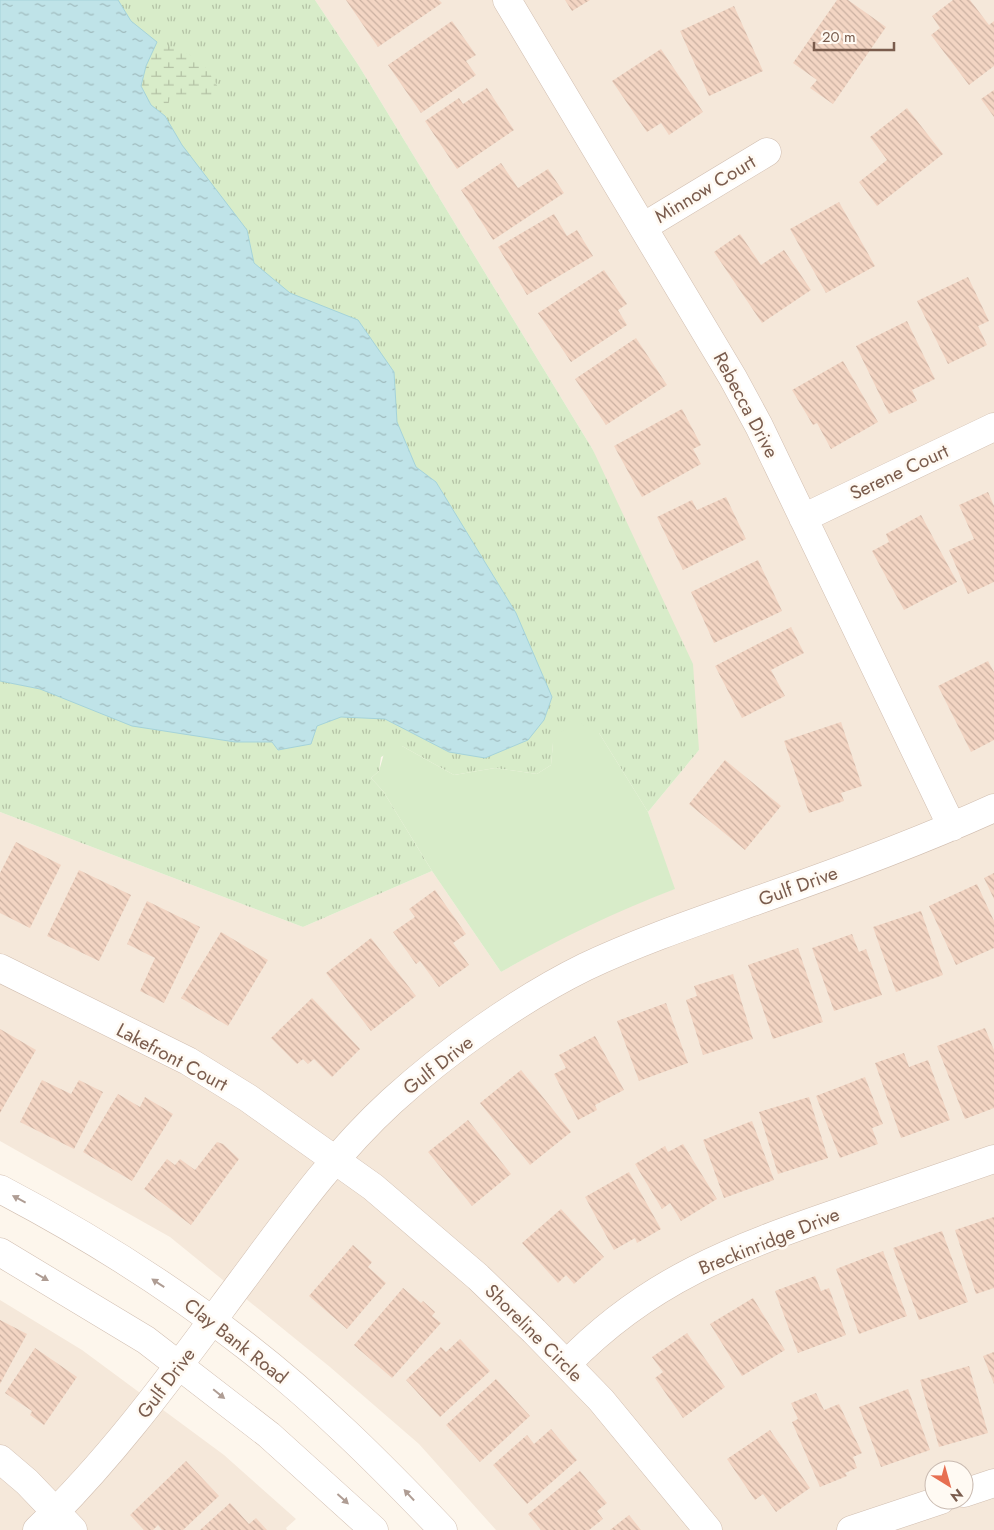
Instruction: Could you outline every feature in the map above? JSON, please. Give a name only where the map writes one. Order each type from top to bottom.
[{"type":"street","name":"Rebecca Drive","points":[[507,0],[738,386],[952,827]]},
{"type":"street","name":"Minnow Court","points":[[643,227],[767,152]]},
{"type":"street","name":"Serene Court","points":[[803,518],[994,427]]},
{"type":"street","name":"Gulf Drive","points":[[55,1524],[148,1408],[306,1193],[391,1102],[447,1056],[506,1013],[582,968],[649,939],[882,856],[994,808]]},
{"type":"street","name":"Lakefront Court","points":[[0,968],[188,1061],[248,1098],[335,1160]]},
{"type":"street","name":"Breckinridge Drive","points":[[567,1364],[591,1340],[640,1302],[680,1277],[720,1256],[769,1236],[994,1159]]},
{"type":"street","name":"Shoreline Circle","points":[[335,1160],[373,1187],[436,1240],[478,1277],[567,1364],[608,1407],[708,1530]]},
{"type":"street","name":"Clay Bank Road","points":[[0,1189],[113,1253],[213,1321],[306,1397],[383,1467],[443,1530]]},
{"type":"street","points":[[0,1252],[124,1325],[180,1365],[269,1434],[374,1530]]},
{"type":"street","points":[[0,1459],[55,1524]]},
{"type":"street","points":[[974,1490],[994,1483]]},
{"type":"street","points":[[851,1530],[924,1506]]},
{"type":"shaded area","points":[[315,0],[994,0],[994,1530],[496,1530],[419,1444],[330,1367],[170,1237],[0,1141],[0,812],[303,927],[432,871],[501,972],[557,940],[619,910],[674,889],[648,812],[699,750],[593,450],[359,66]]},
{"type":"shaded area","points":[[0,1300],[82,1350],[224,1455],[296,1519],[286,1528],[287,1530],[0,1530]]},
{"type":"green space","points":[[0,0],[315,0],[359,66],[593,450],[693,664],[699,750],[648,812],[599,733],[553,743],[551,765],[537,774],[495,768],[454,775],[402,746],[381,757],[379,771],[371,778],[383,791],[432,871],[303,927],[0,812]]},
{"type":"green space","points":[[157,42],[180,50],[202,63],[220,91],[211,100],[192,96],[170,98],[165,116],[151,105],[141,86],[146,66]]},
{"type":"green space","points":[[572,719],[599,733],[648,812],[675,889],[586,927],[501,972],[432,871],[383,791],[371,778],[379,771],[385,750],[392,746],[402,746],[454,775],[495,768],[537,774],[551,765],[553,743]]},
{"type":"water","points":[[0,0],[118,0],[131,21],[157,42],[146,66],[141,86],[151,105],[165,116],[182,145],[247,230],[254,263],[290,293],[358,320],[394,372],[397,422],[416,467],[436,482],[516,613],[552,697],[544,720],[528,740],[485,758],[449,752],[385,719],[341,717],[317,726],[311,744],[278,750],[272,742],[235,742],[132,726],[40,689],[0,681]]},
{"type":"building","points":[[346,0],[439,0],[442,3],[378,47]]},
{"type":"building","points":[[565,0],[590,0],[572,11]]},
{"type":"building","points":[[837,0],[848,0],[886,27],[833,104],[810,88],[817,80],[793,63]]},
{"type":"building","points":[[953,0],[970,0],[989,25],[994,21],[994,66],[969,85],[931,35],[940,28],[932,16]]},
{"type":"building","points":[[734,6],[763,71],[709,96],[680,31]]},
{"type":"building","points":[[452,21],[476,55],[466,61],[476,75],[421,113],[388,65]]},
{"type":"building","points":[[661,49],[703,112],[669,135],[661,123],[647,132],[612,81]]},
{"type":"building","points":[[487,88],[514,130],[457,169],[425,121],[459,98],[463,104]]},
{"type":"building","points":[[994,90],[994,117],[981,99]]},
{"type":"building","points":[[907,108],[943,154],[877,206],[859,182],[887,160],[870,137]]},
{"type":"building","points":[[501,163],[518,188],[548,169],[564,193],[493,240],[461,190]]},
{"type":"building","points":[[839,202],[875,266],[826,293],[790,229]]},
{"type":"building","points":[[554,214],[567,236],[577,230],[593,256],[527,295],[498,247]]},
{"type":"building","points":[[740,234],[761,265],[784,250],[811,290],[762,323],[714,252]]},
{"type":"building","points":[[604,270],[627,304],[618,310],[627,325],[571,362],[538,313]]},
{"type":"building","points":[[968,277],[989,321],[978,326],[987,345],[948,364],[917,301]]},
{"type":"building","points":[[907,321],[935,379],[912,390],[917,401],[889,414],[856,346]]},
{"type":"building","points":[[636,338],[667,385],[606,425],[575,379]]},
{"type":"building","points":[[843,361],[878,422],[831,449],[817,423],[813,425],[792,390]]},
{"type":"building","points":[[682,409],[701,445],[693,449],[701,464],[642,497],[614,446]]},
{"type":"building","points":[[988,492],[994,506],[994,582],[968,594],[949,550],[974,539],[959,505]]},
{"type":"building","points":[[726,497],[746,539],[683,570],[657,517],[692,500],[697,510]]},
{"type":"building","points":[[921,515],[957,582],[904,610],[872,551],[889,542],[886,534]]},
{"type":"building","points":[[758,560],[782,611],[714,643],[691,592]]},
{"type":"building","points":[[791,627],[804,653],[771,670],[785,696],[742,718],[715,666]]},
{"type":"building","points":[[988,661],[994,672],[994,740],[971,752],[938,686]]},
{"type":"building","points":[[841,722],[862,786],[841,793],[844,801],[809,813],[784,741]]},
{"type":"building","points":[[725,760],[781,806],[745,850],[689,804]]},
{"type":"building","points":[[16,842],[61,865],[30,928],[0,913],[0,873]]},
{"type":"building","points":[[79,870],[131,895],[99,961],[47,936]]},
{"type":"building","points":[[994,873],[994,899],[984,878]]},
{"type":"building","points":[[977,884],[994,921],[994,948],[956,965],[929,906]]},
{"type":"building","points":[[435,890],[466,934],[453,943],[469,965],[439,987],[420,961],[416,964],[393,932],[415,917],[409,909]]},
{"type":"building","points":[[147,901],[200,927],[164,1003],[140,991],[155,958],[127,944]]},
{"type":"building","points":[[921,911],[943,975],[896,992],[873,927]]},
{"type":"building","points":[[221,932],[268,960],[228,1026],[181,998]]},
{"type":"building","points":[[852,934],[859,952],[866,949],[882,995],[834,1011],[812,948]]},
{"type":"building","points":[[371,938],[416,996],[371,1031],[326,973]]},
{"type":"building","points":[[798,948],[823,1022],[773,1039],[748,965]]},
{"type":"building","points":[[733,974],[753,1039],[703,1055],[686,1000],[697,996],[694,986]]},
{"type":"building","points":[[312,998],[360,1049],[332,1077],[314,1059],[308,1064],[303,1059],[297,1064],[271,1038]]},
{"type":"building","points":[[666,1003],[688,1063],[639,1081],[617,1021]]},
{"type":"building","points":[[985,1028],[994,1050],[994,1108],[965,1119],[937,1046]]},
{"type":"building","points":[[0,1029],[36,1050],[0,1113]]},
{"type":"building","points":[[595,1036],[624,1090],[595,1105],[597,1110],[578,1120],[554,1074],[566,1068],[559,1055]]},
{"type":"building","points":[[904,1053],[909,1067],[928,1060],[950,1120],[901,1138],[875,1063]]},
{"type":"building","points":[[521,1070],[571,1132],[530,1165],[480,1103]]},
{"type":"building","points":[[865,1077],[883,1124],[872,1128],[878,1144],[840,1158],[816,1096]]},
{"type":"building","points":[[42,1080],[71,1094],[79,1080],[103,1092],[74,1149],[20,1122]]},
{"type":"building","points":[[118,1094],[140,1107],[145,1097],[173,1114],[132,1181],[83,1152]]},
{"type":"building","points":[[809,1097],[828,1158],[778,1174],[759,1112]]},
{"type":"building","points":[[468,1120],[511,1174],[472,1206],[428,1152]]},
{"type":"building","points":[[752,1121],[774,1180],[724,1198],[703,1140]]},
{"type":"building","points":[[217,1142],[223,1144],[239,1159],[191,1225],[144,1189],[167,1159],[175,1165],[180,1159],[195,1170]]},
{"type":"building","points":[[683,1144],[717,1199],[681,1221],[670,1203],[662,1209],[635,1164],[665,1146],[668,1152]]},
{"type":"building","points":[[629,1172],[661,1229],[637,1243],[635,1238],[614,1250],[585,1197]]},
{"type":"building","points":[[561,1209],[604,1257],[574,1284],[566,1275],[558,1283],[522,1243]]},
{"type":"building","points":[[994,1217],[994,1288],[976,1294],[955,1230]]},
{"type":"building","points":[[942,1231],[968,1302],[919,1320],[893,1248]]},
{"type":"building","points":[[353,1245],[372,1262],[368,1267],[386,1283],[347,1329],[309,1296]]},
{"type":"building","points":[[883,1251],[907,1316],[859,1334],[836,1269]]},
{"type":"building","points":[[815,1276],[821,1291],[829,1288],[846,1335],[798,1353],[775,1291]]},
{"type":"building","points":[[403,1288],[421,1303],[423,1301],[435,1312],[432,1316],[441,1323],[392,1378],[354,1345]]},
{"type":"building","points":[[753,1298],[785,1350],[742,1376],[710,1324]]},
{"type":"building","points":[[0,1320],[27,1334],[0,1384]]},
{"type":"building","points":[[687,1333],[725,1387],[683,1418],[655,1378],[663,1372],[652,1357]]},
{"type":"building","points":[[460,1339],[490,1371],[440,1417],[406,1380],[441,1347],[446,1352]]},
{"type":"building","points":[[35,1348],[77,1377],[44,1425],[30,1415],[32,1411],[5,1393]]},
{"type":"building","points":[[994,1352],[994,1384],[983,1356]]},
{"type":"building","points":[[969,1366],[988,1433],[939,1447],[920,1380]]},
{"type":"building","points":[[496,1379],[530,1416],[480,1462],[446,1425]]},
{"type":"building","points":[[908,1389],[930,1450],[881,1467],[859,1407]]},
{"type":"building","points":[[816,1393],[824,1410],[839,1404],[862,1453],[853,1457],[857,1468],[845,1473],[847,1476],[820,1487],[792,1422],[798,1419],[791,1403]]},
{"type":"building","points":[[551,1429],[577,1460],[527,1504],[493,1465],[527,1435],[534,1444]]},
{"type":"building","points":[[770,1430],[810,1488],[776,1512],[763,1494],[755,1500],[727,1459]]},
{"type":"building","points":[[186,1461],[219,1496],[183,1530],[162,1530],[158,1525],[153,1530],[144,1530],[130,1515]]},
{"type":"building","points":[[580,1471],[607,1503],[597,1511],[603,1519],[589,1530],[541,1530],[528,1514]]},
{"type":"building","points":[[230,1503],[249,1524],[256,1518],[267,1530],[200,1530]]},
{"type":"building","points":[[629,1515],[641,1530],[610,1530]]}]
